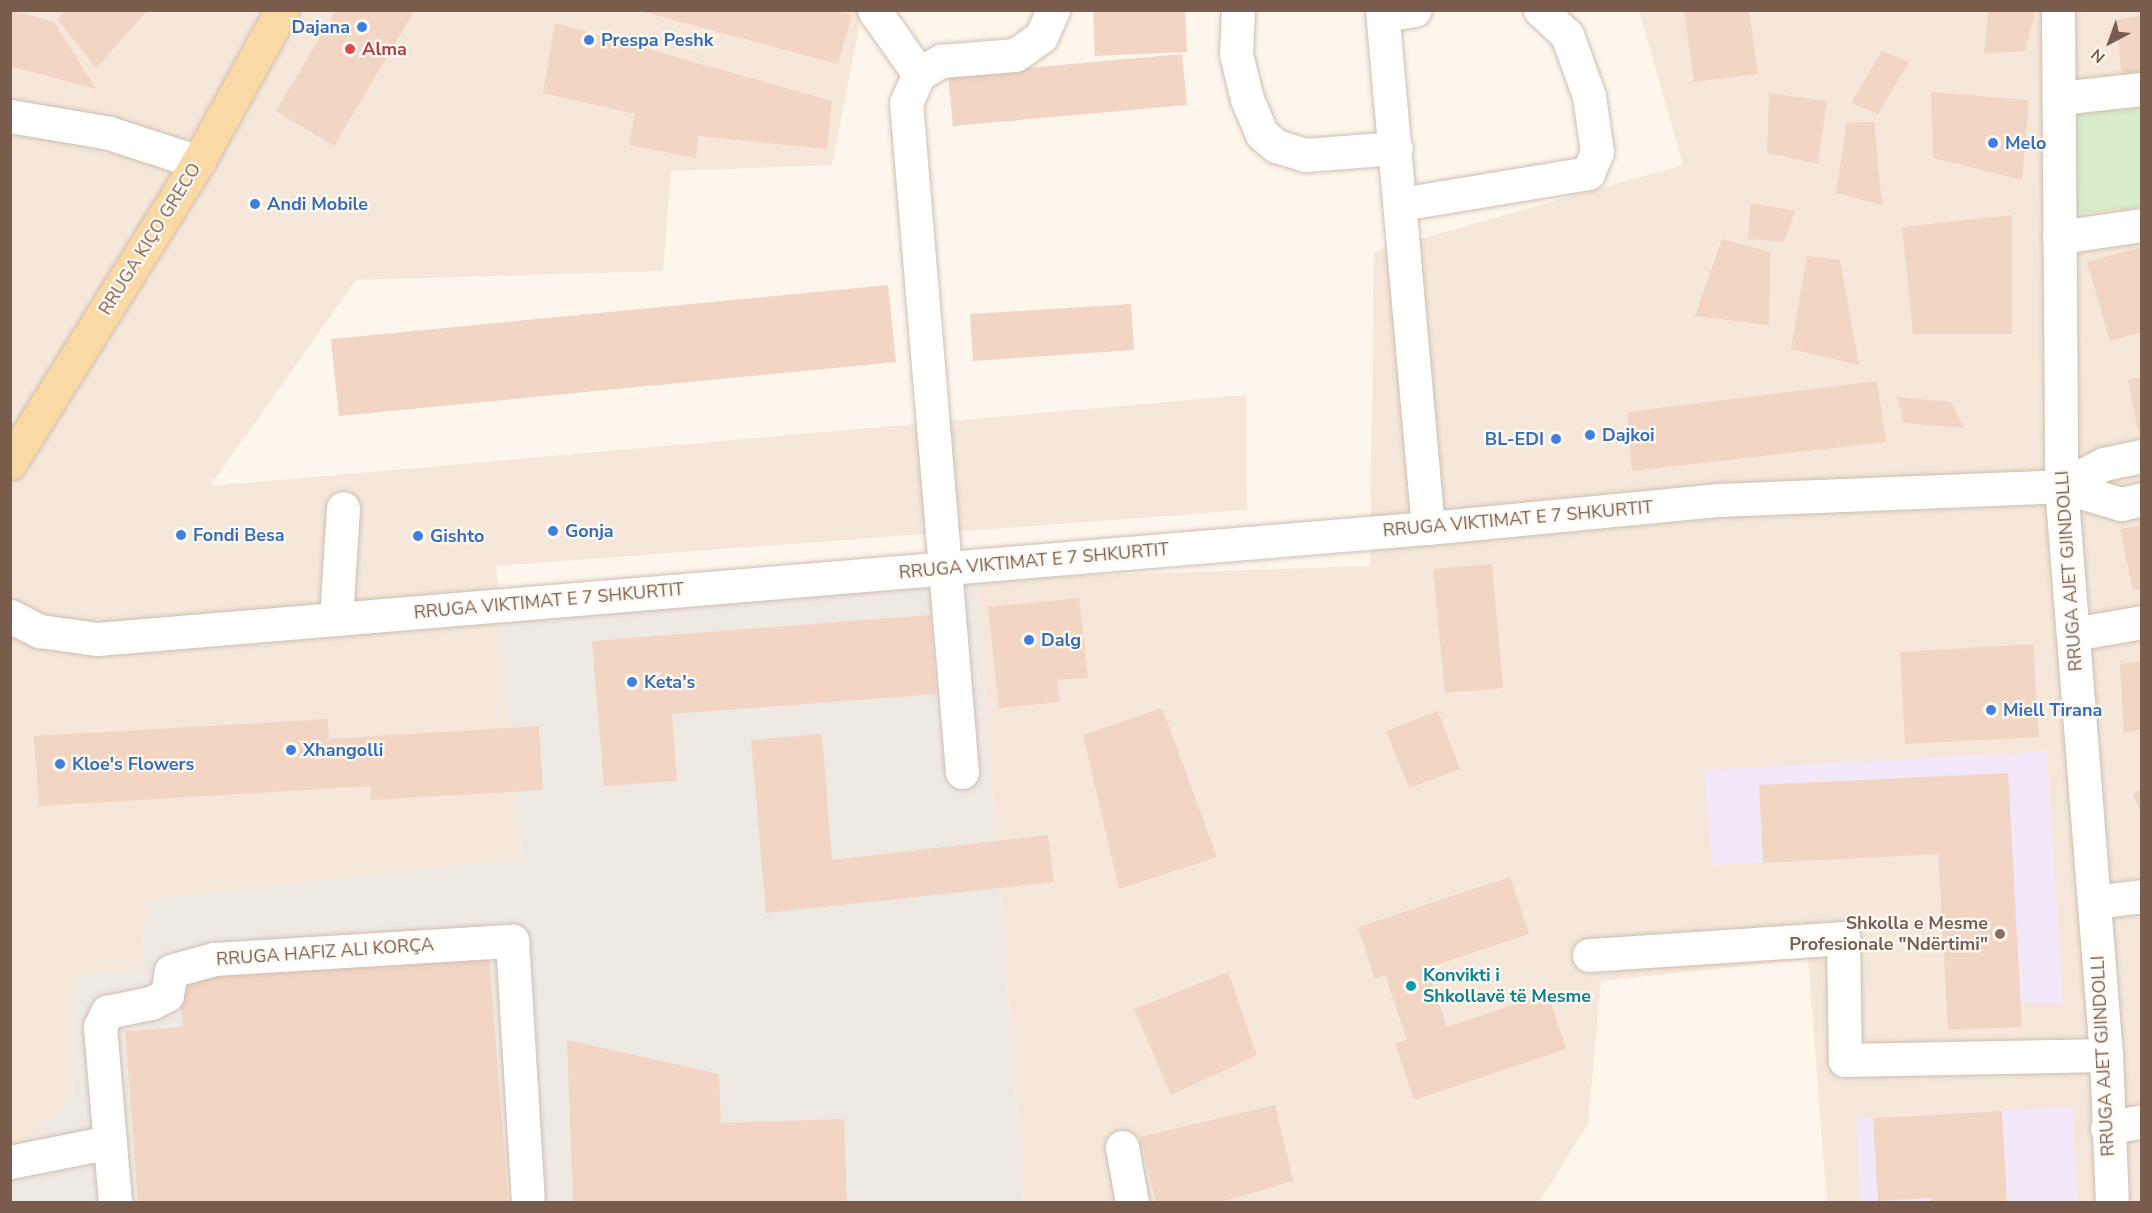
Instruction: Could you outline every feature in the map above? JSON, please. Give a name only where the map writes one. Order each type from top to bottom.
[{"type":"main road","name":"RRUGA KIÇO GRECO","points":[[10,463],[198,162],[282,10]]},
{"type":"street","points":[[874,10],[919,74]]},
{"type":"street","points":[[962,772],[906,103],[919,74],[941,61],[1015,55],[1041,37],[1053,10]]},
{"type":"street","points":[[1238,10],[1236,54],[1247,99],[1262,134],[1276,146],[1305,155],[1396,148]]},
{"type":"street","points":[[1415,10],[1382,13],[1396,148],[1428,528]]},
{"type":"street","points":[[1401,204],[1588,173],[1597,152],[1589,96],[1567,35],[1540,10]]},
{"type":"street","name":"RRUGA AJET GJINDOLLI","points":[[2058,10],[2061,486],[2106,1055],[2107,1128],[2112,1203]]},
{"type":"street","points":[[2059,98],[2142,89]]},
{"type":"street","points":[[10,116],[109,133],[198,162]]},
{"type":"street","points":[[2060,237],[2142,225]]},
{"type":"street","name":"RRUGA VIKTIMAT E 7 SHKURTIT","points":[[2061,486],[2104,464],[2142,456]]},
{"type":"street","name":"RRUGA VIKTIMAT E 7 SHKURTIT","points":[[10,616],[40,631],[97,639],[1428,528],[1719,500],[2061,486],[2121,504],[2142,499]]},
{"type":"street","points":[[336,619],[343,508]]},
{"type":"street","points":[[2073,634],[2142,622]]},
{"type":"street","points":[[2094,902],[2142,896]]},
{"type":"street","points":[[1589,955],[1843,938],[1845,1060],[2106,1055]]},
{"type":"street","name":"RRUGA HAFIZ ALI KORÇA","points":[[114,1203],[100,1027],[107,1012],[151,1003],[167,995],[171,971],[214,959],[512,941],[528,1203]]},
{"type":"street","points":[[2107,1128],[2142,1121]]},
{"type":"street","points":[[10,1162],[110,1142]]},
{"type":"street","points":[[1122,1147],[1132,1203]]},
{"type":"shaded area","points":[[11,11],[862,11],[832,165],[671,171],[663,271],[356,280],[210,486],[1246,395],[1247,510],[496,566],[522,859],[148,900],[140,970],[75,976],[72,1102],[11,1155]]},
{"type":"shaded area","points":[[1639,11],[2141,11],[2141,1202],[1827,1202],[1808,959],[1601,981],[1588,1124],[1539,1202],[1024,1202],[976,579],[1370,566],[1374,252],[1683,165]]},
{"type":"shaded area","points":[[976,579],[1024,1202],[11,1202],[10,1155],[72,1102],[75,975],[140,970],[148,900],[522,858],[499,615]]},
{"type":"shaded area","name":"Shkolla e Mesme Profesionale \"Ndërtimi\"","points":[[2047,751],[2063,1003],[2021,1003],[2022,1027],[1948,1030],[1938,854],[1713,865],[1704,770]]},
{"type":"shaded area","points":[[2072,1107],[2078,1202],[1860,1202],[1856,1118]]},
{"type":"green space","points":[[2141,100],[2141,207],[2075,214],[2073,108]]},
{"type":"building","points":[[10,10],[54,22],[96,89],[10,66]]},
{"type":"building","points":[[65,10],[148,10],[96,68],[57,19]]},
{"type":"building","points":[[336,10],[415,10],[334,146],[276,111]]},
{"type":"building","points":[[835,10],[852,15],[838,64],[640,11]]},
{"type":"building","points":[[1093,10],[1185,10],[1187,52],[1095,56]]},
{"type":"building","points":[[1684,10],[1749,10],[1758,74],[1694,82]]},
{"type":"building","points":[[1988,10],[2036,10],[2025,51],[1984,54]]},
{"type":"building","points":[[2142,15],[2142,74],[2122,77],[2116,20]]},
{"type":"building","points":[[555,23],[832,101],[827,149],[698,136],[696,158],[629,145],[635,114],[543,93]]},
{"type":"building","points":[[1882,51],[1909,62],[1878,114],[1851,103]]},
{"type":"building","points":[[1182,54],[1187,105],[953,126],[948,75]]},
{"type":"building","points":[[1931,92],[2029,100],[2022,180],[1933,158]]},
{"type":"building","points":[[1769,93],[1827,101],[1818,164],[1767,153]]},
{"type":"building","points":[[1874,122],[1882,205],[1836,193],[1847,123]]},
{"type":"building","points":[[1751,203],[1795,211],[1784,242],[1748,239]]},
{"type":"building","points":[[2012,215],[2012,334],[1913,334],[1902,227]]},
{"type":"building","points":[[1722,239],[1770,252],[1769,325],[1695,316]]},
{"type":"building","points":[[2142,247],[2142,332],[2110,341],[2087,262]]},
{"type":"building","points":[[1807,256],[1840,260],[1859,365],[1791,349]]},
{"type":"building","points":[[888,285],[896,362],[339,416],[331,339]]},
{"type":"building","points":[[1131,304],[1134,350],[973,361],[970,314]]},
{"type":"building","points":[[2142,377],[2142,430],[2138,431],[2128,380]]},
{"type":"building","points":[[1877,381],[1886,442],[1632,471],[1627,412]]},
{"type":"building","points":[[1897,397],[1951,402],[1964,428],[1904,423]]},
{"type":"building","points":[[2142,525],[2142,589],[2133,591],[2120,529]]},
{"type":"building","points":[[1492,564],[1503,688],[1445,693],[1433,569]]},
{"type":"building","points":[[1079,598],[1088,678],[1057,680],[1060,702],[999,708],[988,607]]},
{"type":"building","points":[[930,615],[936,694],[672,714],[677,781],[604,786],[592,641]]},
{"type":"building","points":[[2033,644],[2039,737],[1905,744],[1900,652]]},
{"type":"building","points":[[2142,661],[2142,729],[2124,733],[2120,664]]},
{"type":"building","points":[[1162,708],[1217,857],[1119,889],[1083,735]]},
{"type":"building","points":[[1438,711],[1460,769],[1409,788],[1386,731]]},
{"type":"building","points":[[328,719],[329,739],[539,726],[543,790],[371,800],[370,786],[39,806],[34,736]]},
{"type":"building","points":[[822,734],[832,860],[1048,835],[1054,882],[766,913],[751,740]]},
{"type":"building","name":"Shkolla e Mesme Profesionale \"Ndërtimi\"","points":[[2008,773],[2022,1027],[1948,1030],[1938,854],[1763,863],[1759,785]]},
{"type":"building","points":[[2142,790],[2142,815],[2141,815],[2133,793]]},
{"type":"building","name":"Konvikti i Shkollavë të Mesme","points":[[1510,877],[1529,934],[1427,968],[1447,1027],[1548,993],[1566,1049],[1414,1100],[1395,1043],[1407,1040],[1385,975],[1375,979],[1358,927]]},
{"type":"building","points":[[489,955],[508,1202],[138,1202],[125,1031],[183,1027],[177,977]]},
{"type":"building","points":[[1228,972],[1257,1055],[1171,1095],[1134,1009]]},
{"type":"building","points":[[567,1040],[719,1074],[721,1123],[844,1119],[847,1202],[573,1202]]},
{"type":"building","points":[[1275,1105],[1293,1181],[1221,1202],[1156,1202],[1140,1137]]},
{"type":"building","points":[[2002,1111],[2007,1202],[1931,1202],[1931,1198],[1878,1201],[1873,1118]]},
{"type":"place","name":"Dajana","points":[[362,27]]},
{"type":"place","name":"Prespa Peshk","points":[[589,40]]},
{"type":"place","name":"Alma","points":[[350,49]]},
{"type":"place","name":"Melo","points":[[1993,143]]},
{"type":"place","name":"Andi Mobile","points":[[255,204]]},
{"type":"place","name":"Dajkoi","points":[[1590,435]]},
{"type":"place","name":"BL-EDI","points":[[1556,439]]},
{"type":"place","name":"Gonja","points":[[553,531]]},
{"type":"place","name":"Fondi Besa","points":[[181,535]]},
{"type":"place","name":"Gishto","points":[[418,536]]},
{"type":"place","name":"Dalg","points":[[1029,640]]},
{"type":"place","name":"Keta's","points":[[632,682]]},
{"type":"place","name":"Miell Tirana","points":[[1991,710]]},
{"type":"place","name":"Xhangolli","points":[[291,750]]},
{"type":"place","name":"Kloe's Flowers","points":[[60,764]]},
{"type":"place","name":"Shkolla e Mesme Profesionale \"Ndërtimi\"","points":[[2000,934]]},
{"type":"place","name":"Konvikti i Shkollavë të Mesme","points":[[1411,986]]}]
